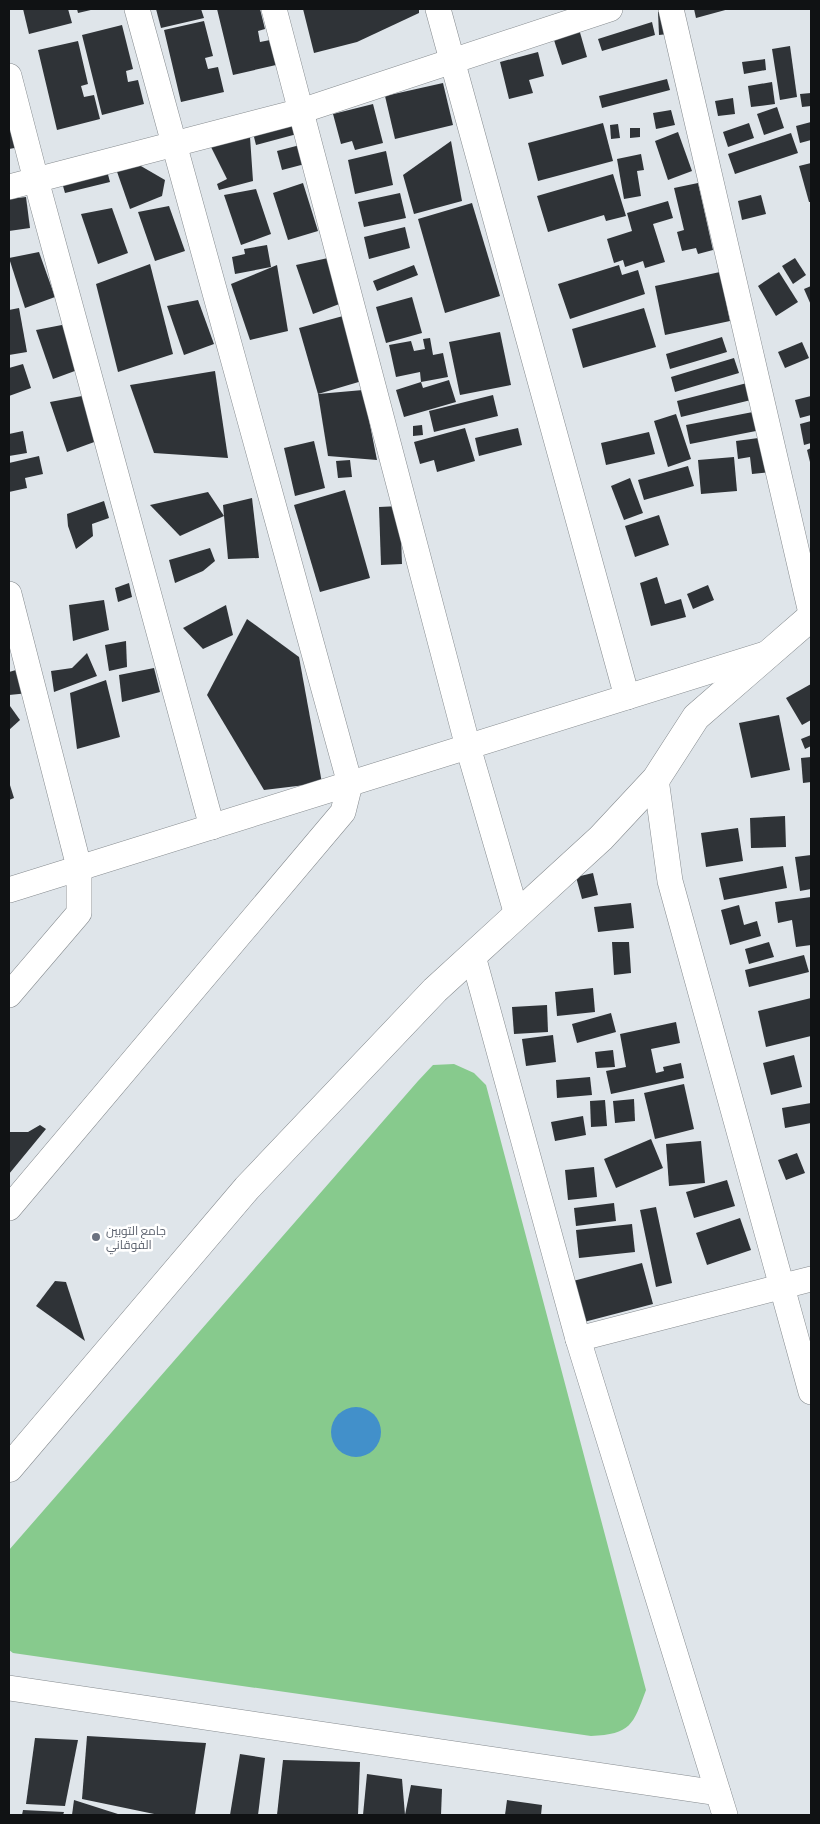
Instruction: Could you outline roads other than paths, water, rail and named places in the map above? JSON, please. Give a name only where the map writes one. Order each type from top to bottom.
[{"type":"main road","points":[[9,1468],[247,1188],[435,990],[601,838],[656,779],[696,717],[811,615]]},
{"type":"street","points":[[9,1208],[343,812],[350,784],[137,9]]},
{"type":"street","points":[[274,9],[468,747],[518,915]]},
{"type":"street","points":[[438,9],[627,697]]},
{"type":"street","points":[[9,188],[301,110],[610,9]]},
{"type":"street","points":[[671,9],[811,615]]},
{"type":"street","points":[[9,76],[212,827]]},
{"type":"street","points":[[9,594],[79,866],[79,913],[9,995]]},
{"type":"street","points":[[9,890],[79,866],[212,827],[768,653]]},
{"type":"street","points":[[656,779],[670,881],[811,1392]]},
{"type":"street","points":[[9,1688],[721,1804],[578,1339],[473,956]]},
{"type":"street","points":[[578,1339],[811,1279]]},
{"type":"water","points":[[356,1407],[366,1409],[374,1414],[379,1422],[381,1432],[379,1442],[374,1450],[366,1455],[356,1457],[346,1455],[338,1450],[333,1442],[331,1432],[333,1422],[338,1414],[346,1409]]},
{"type":"place","name":"جامع التوبين الفوقاني","points":[[96,1237]]}]
